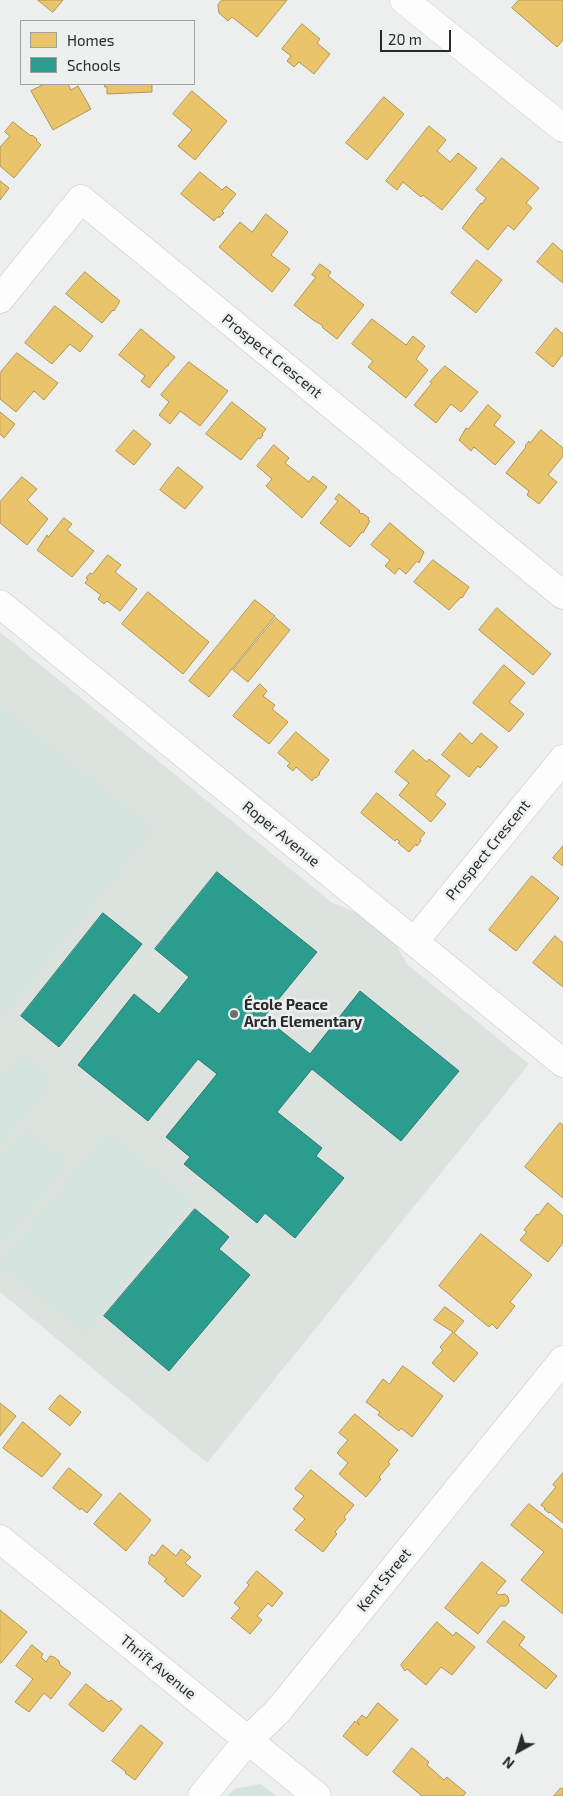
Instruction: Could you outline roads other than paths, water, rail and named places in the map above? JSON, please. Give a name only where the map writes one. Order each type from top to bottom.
[{"type":"street","points":[[404,0],[563,128]]},
{"type":"street","name":"Prospect Crescent","points":[[0,298],[81,199],[563,595]]},
{"type":"street","name":"Roper Avenue","points":[[0,604],[563,1063]]},
{"type":"street","name":"Prospect Crescent","points":[[414,942],[563,758]]},
{"type":"street","name":"Kent Street","points":[[202,1796],[248,1740],[278,1711],[563,1360]]},
{"type":"street","name":"Thrift Avenue","points":[[0,1539],[317,1796]]},
{"type":"place","name":"École Peace Arch Elementary","points":[[234,1014]]}]
